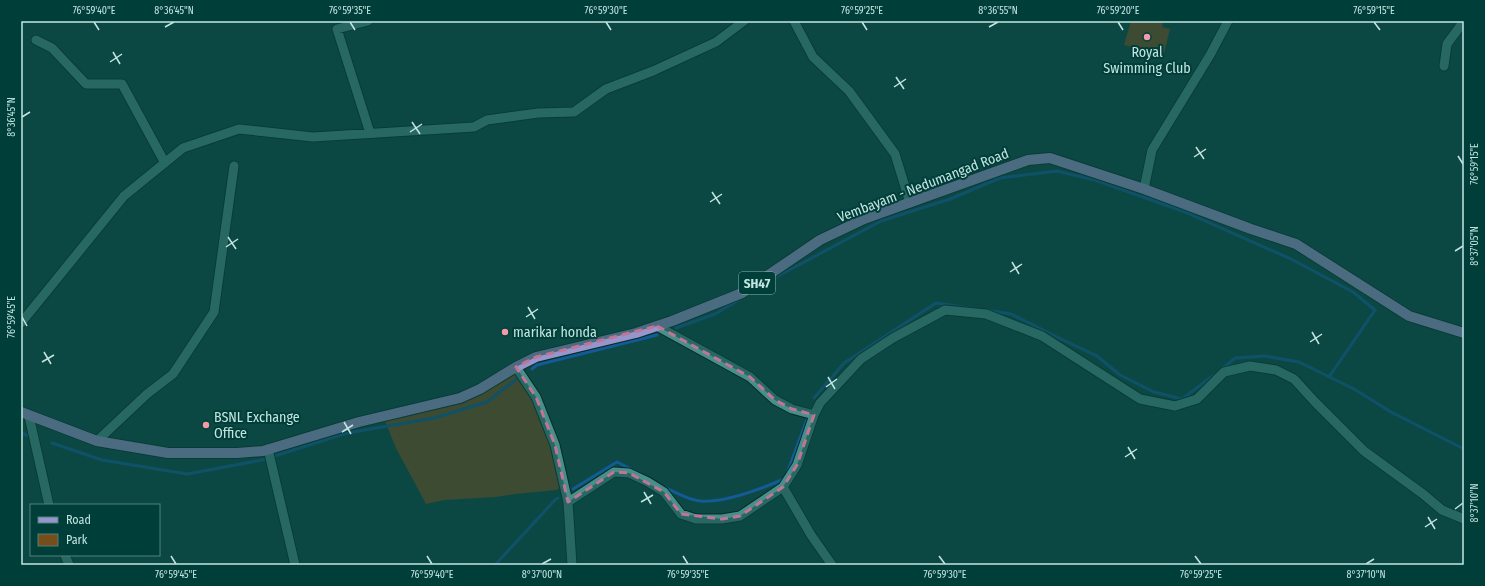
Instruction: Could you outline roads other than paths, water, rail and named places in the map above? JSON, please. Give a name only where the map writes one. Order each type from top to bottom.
[{"type":"main road","name":"Vembayam - Nedumangad Road","points":[[25,414],[97,441],[168,453],[237,453],[263,451],[359,422],[460,398],[480,389],[516,367],[536,358],[636,333],[657,326],[742,293],[820,240],[864,219],[1028,160],[1050,158],[1144,189],[1296,244],[1409,316],[1463,331]]},
{"type":"street","points":[[368,21],[337,30],[370,134]]},
{"type":"street","points":[[21,322],[124,196],[183,148],[239,129],[313,137],[474,127],[487,120],[538,113],[574,112],[606,89],[654,71],[716,42],[744,21]]},
{"type":"street","points":[[794,21],[813,57],[849,91],[895,154],[910,203]]},
{"type":"street","points":[[1144,189],[1152,150],[1210,55],[1228,21]]},
{"type":"street","points":[[1444,66],[1447,44],[1464,21]]},
{"type":"street","points":[[36,40],[52,48],[86,84],[122,84],[165,163]]},
{"type":"street","points":[[97,441],[147,394],[173,374],[214,312],[234,166]]},
{"type":"street","points":[[568,502],[614,472],[629,473],[664,492],[681,514],[696,518],[722,519],[740,516],[783,487],[797,465],[814,415],[820,403],[861,359],[893,338],[945,310],[986,314],[1042,336],[1140,399],[1175,406],[1197,399],[1224,372],[1250,366],[1276,370],[1294,379],[1364,451],[1423,494],[1442,510],[1464,519]]},
{"type":"street","points":[[657,326],[750,377],[775,400],[792,409],[814,415]]},
{"type":"street","points":[[516,367],[536,397],[555,445],[568,502],[572,565]]},
{"type":"street","points":[[25,414],[49,504]]},
{"type":"street","points":[[268,449],[295,565]]},
{"type":"street","points":[[783,487],[811,535],[832,565]]},
{"type":"street","points":[[60,565],[67,559]]},
{"type":"waterway","points":[[763,284],[881,221],[950,199],[1000,178],[1057,171],[1095,180],[1185,212],[1291,259],[1353,292],[1375,310],[1329,377]]},
{"type":"waterway","points":[[676,328],[715,314],[740,299]]},
{"type":"waterway","points":[[814,398],[844,363],[936,303],[976,309]]},
{"type":"waterway","points":[[985,310],[1011,314],[1097,356],[1120,375],[1154,392],[1182,399],[1214,375]]},
{"type":"waterway","points":[[532,369],[537,365],[657,335]]},
{"type":"waterway","points":[[1222,369],[1235,358],[1265,356],[1299,362],[1354,389],[1391,412],[1464,449]]},
{"type":"waterway","points":[[52,443],[102,460],[187,474],[262,460],[347,433],[434,418],[487,402],[518,378]]},
{"type":"waterway","points":[[787,473],[808,417]]},
{"type":"waterway","points":[[21,433],[33,437]]},
{"type":"waterway","points":[[573,489],[617,462],[641,474]]},
{"type":"waterway","points":[[662,486],[691,499],[710,501],[732,498],[784,479]]},
{"type":"waterway","points":[[495,565],[558,498]]},
{"type":"place","name":"Royal Swimming Club","points":[[1147,37]]},
{"type":"place","name":"marikar honda","points":[[505,332]]},
{"type":"place","name":"BSNL Exchange Office","points":[[206,425]]}]
